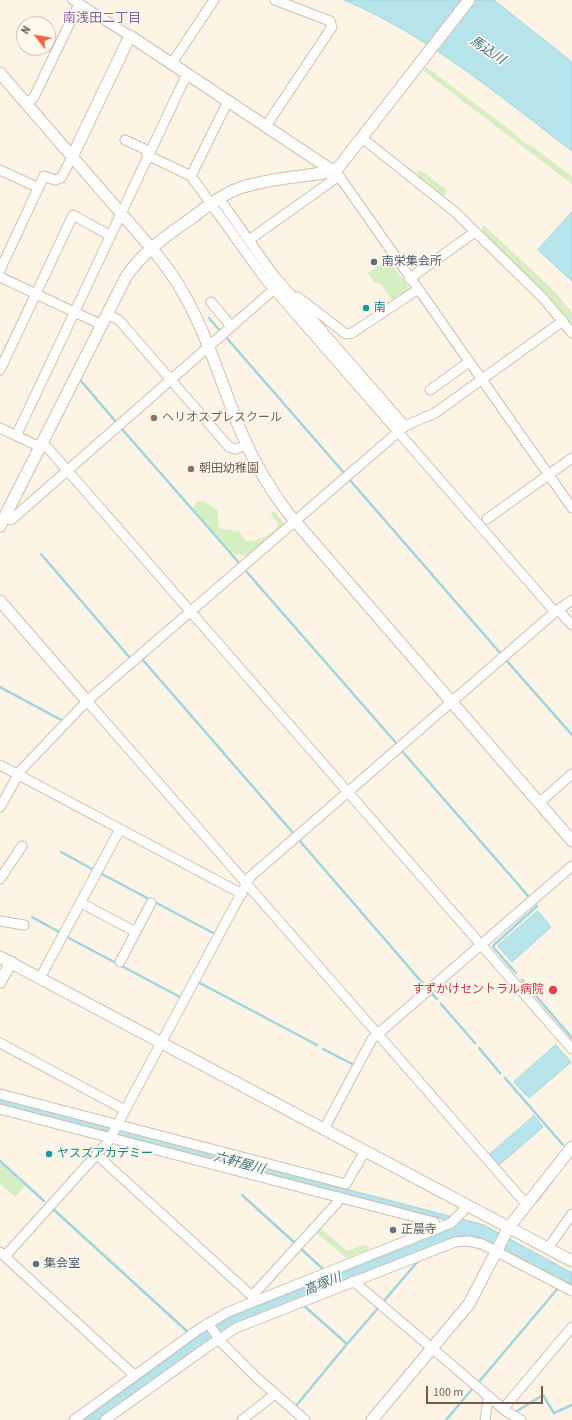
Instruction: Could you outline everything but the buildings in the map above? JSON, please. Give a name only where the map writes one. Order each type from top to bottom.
[{"type":"street","points":[[172,64],[214,0]]},
{"type":"street","points":[[266,126],[332,27],[330,21],[275,0]]},
{"type":"street","points":[[249,240],[336,173],[469,0]]},
{"type":"street","points":[[26,104],[34,97],[76,2],[130,36],[336,173],[409,279],[572,508]]},
{"type":"street","points":[[0,270],[44,176],[55,180],[61,178],[130,36]]},
{"type":"street","points":[[0,74],[151,248],[170,272],[200,323],[247,445],[268,484],[295,522],[572,841]]},
{"type":"street","points":[[16,436],[148,153],[187,74]]},
{"type":"street","points":[[190,176],[228,101]]},
{"type":"street","points":[[362,138],[455,212],[543,298],[572,332]]},
{"type":"street","points":[[125,140],[190,176],[215,201],[249,240],[278,286],[293,297],[402,429]]},
{"type":"street","points":[[0,170],[39,188]]},
{"type":"street","points":[[2,521],[107,314],[131,270],[151,248],[215,201],[234,190],[251,185],[336,173]]},
{"type":"street","points":[[215,201],[278,286],[557,611],[572,625]]},
{"type":"street","points":[[0,370],[73,215],[110,236]]},
{"type":"street","points":[[409,279],[475,232]]},
{"type":"street","points":[[0,277],[102,325]]},
{"type":"street","points":[[2,521],[11,520],[278,286]]},
{"type":"street","points":[[293,297],[295,294],[346,334],[352,333],[417,290]]},
{"type":"street","points":[[210,302],[231,326]]},
{"type":"street","points":[[107,314],[119,320],[229,447],[235,449],[247,445]]},
{"type":"street","points":[[0,807],[18,775],[87,701],[402,429],[435,413],[563,321]]},
{"type":"street","points":[[430,390],[468,362]]},
{"type":"street","points":[[0,428],[16,436],[47,447],[572,1049]]},
{"type":"street","points":[[487,519],[572,458]]},
{"type":"street","points":[[135,1376],[2,1254],[96,1155],[111,1137],[250,877],[557,611],[572,600]]},
{"type":"street","points":[[0,601],[377,1035],[527,1205]]},
{"type":"street","points":[[0,765],[242,894]]},
{"type":"street","points":[[539,803],[572,774]]},
{"type":"street","points":[[40,978],[120,829]]},
{"type":"street","points":[[0,879],[22,846]]},
{"type":"street","points":[[324,1129],[372,1039],[572,866]]},
{"type":"street","points":[[81,903],[136,932]]},
{"type":"street","points":[[120,962],[151,903]]},
{"type":"street","points":[[0,921],[24,925]]},
{"type":"street","points":[[0,957],[466,1205],[507,1230],[548,1248],[572,1261]]},
{"type":"street","points":[[0,982],[11,962]]},
{"type":"street","points":[[0,1043],[125,1110]]},
{"type":"street","points":[[0,1094],[117,1126],[346,1184],[364,1151]]},
{"type":"street","points":[[0,1109],[434,1222],[437,1228]]},
{"type":"street","points":[[372,1420],[469,1304],[507,1230],[572,1148]]},
{"type":"street","points":[[96,1155],[253,1298]]},
{"type":"street","points":[[253,1298],[337,1203],[338,1197]]},
{"type":"street","points":[[74,1420],[209,1324],[253,1298],[448,1224],[458,1216],[466,1205]]},
{"type":"street","points":[[548,1248],[572,1214]]},
{"type":"street","points":[[106,1420],[218,1338],[250,1322],[454,1242],[475,1242],[496,1250],[572,1291]]},
{"type":"street","points":[[353,1281],[503,1409],[521,1420]]},
{"type":"street","points":[[209,1324],[218,1338],[300,1418]]},
{"type":"street","points":[[503,1409],[572,1327]]},
{"type":"street","points":[[242,1420],[274,1394]]},
{"type":"street","points":[[485,1420],[488,1400],[490,1398]]},
{"type":"green space","points":[[426,67],[514,133],[523,142],[532,146],[572,177],[572,184],[425,72],[424,70]]},
{"type":"green space","points":[[420,170],[446,189],[446,195],[441,196],[418,177],[417,171]]},
{"type":"green space","points":[[485,226],[552,289],[572,312],[572,326],[546,295],[483,234],[482,227]]},
{"type":"green space","points":[[388,259],[409,288],[392,300],[381,284],[375,283],[368,273]]},
{"type":"green space","points":[[204,501],[218,511],[218,526],[221,529],[239,531],[246,541],[260,539],[273,532],[278,524],[271,515],[272,512],[275,512],[285,525],[250,556],[235,554],[229,550],[193,509],[195,503]]},
{"type":"green space","points":[[0,1163],[25,1186],[15,1197],[0,1184]]},
{"type":"green space","points":[[319,1227],[347,1251],[364,1245],[369,1247],[368,1250],[346,1258],[317,1233],[316,1231]]},
{"type":"water","name":"馬込川","points":[[344,0],[494,0],[572,62],[572,151],[490,88],[434,49],[375,14]]},
{"type":"water","points":[[572,212],[572,281],[538,250]]},
{"type":"water","points":[[538,911],[551,927],[512,962],[498,946]]},
{"type":"water","points":[[556,1045],[571,1062],[529,1098],[514,1082]]},
{"type":"water","points":[[0,1099],[484,1225],[572,1273],[572,1285],[485,1240],[471,1235],[457,1236],[234,1324],[207,1341],[98,1420],[84,1420],[202,1334],[231,1317],[440,1234],[456,1225],[446,1220],[0,1104]]},
{"type":"water","points":[[534,1116],[543,1127],[499,1165],[490,1154]]},
{"type":"waterway","points":[[209,318],[221,332]]},
{"type":"waterway","points":[[225,336],[345,474]]},
{"type":"waterway","points":[[81,381],[116,422]]},
{"type":"waterway","points":[[121,428],[241,565]]},
{"type":"waterway","points":[[349,479],[501,654]]},
{"type":"waterway","points":[[41,554],[131,659]]},
{"type":"waterway","points":[[245,570],[397,744]]},
{"type":"waterway","points":[[142,659],[294,834]]},
{"type":"waterway","points":[[506,660],[572,735]]},
{"type":"waterway","points":[[0,687],[63,721]]},
{"type":"waterway","points":[[402,751],[529,897]]},
{"type":"waterway","points":[[299,840],[426,987]]},
{"type":"waterway","points":[[61,852],[94,870]]},
{"type":"waterway","points":[[100,873],[215,934]]},
{"type":"waterway","points":[[516,973],[493,947],[537,906]]},
{"type":"waterway","points":[[32,917],[61,933]]},
{"type":"waterway","points":[[67,937],[180,997]]},
{"type":"waterway","points":[[522,980],[534,994]]},
{"type":"waterway","points":[[198,982],[317,1045]]},
{"type":"waterway","points":[[431,993],[437,999]]},
{"type":"waterway","points":[[536,996],[572,1038]]},
{"type":"waterway","points":[[441,1004],[475,1043]]},
{"type":"waterway","points":[[479,1048],[500,1073]]},
{"type":"waterway","points":[[323,1049],[354,1065]]},
{"type":"waterway","points":[[505,1078],[563,1145]]},
{"type":"waterway","points":[[0,1161],[44,1201]]},
{"type":"waterway","points":[[535,1203],[553,1180]]},
{"type":"waterway","points":[[242,1195],[296,1244]]},
{"type":"waterway","points":[[53,1209],[189,1333]]},
{"type":"waterway","name":"高塚川","points":[[300,1248],[324,1270]]},
{"type":"waterway","points":[[383,1302],[418,1261]]},
{"type":"waterway","points":[[478,1383],[559,1287]]},
{"type":"waterway","points":[[297,1408],[295,1407],[347,1344],[302,1304]]},
{"type":"waterway","points":[[347,1344],[379,1307]]},
{"type":"waterway","points":[[446,1420],[473,1388]]},
{"type":"waterway","points":[[517,1411],[543,1395],[554,1413],[572,1405]]},
{"type":"place","name":"南栄集会所","points":[[374,262]]},
{"type":"place","name":"南","points":[[366,308]]},
{"type":"place","name":"ヘリオスプレスクール","points":[[154,418]]},
{"type":"place","name":"朝田幼稚園","points":[[191,469]]},
{"type":"place","name":"すずかけセントラル病院","points":[[553,990]]},
{"type":"place","name":"ヤスズアカデミー","points":[[49,1154]]},
{"type":"place","name":"正晨寺","points":[[393,1230]]},
{"type":"place","name":"集会室","points":[[36,1264]]},
{"type":"district","name":"南浅田二丁目","points":[[102,19]]},
{"type":"water label","name":"六軒屋川","points":[[239,1164]]}]
